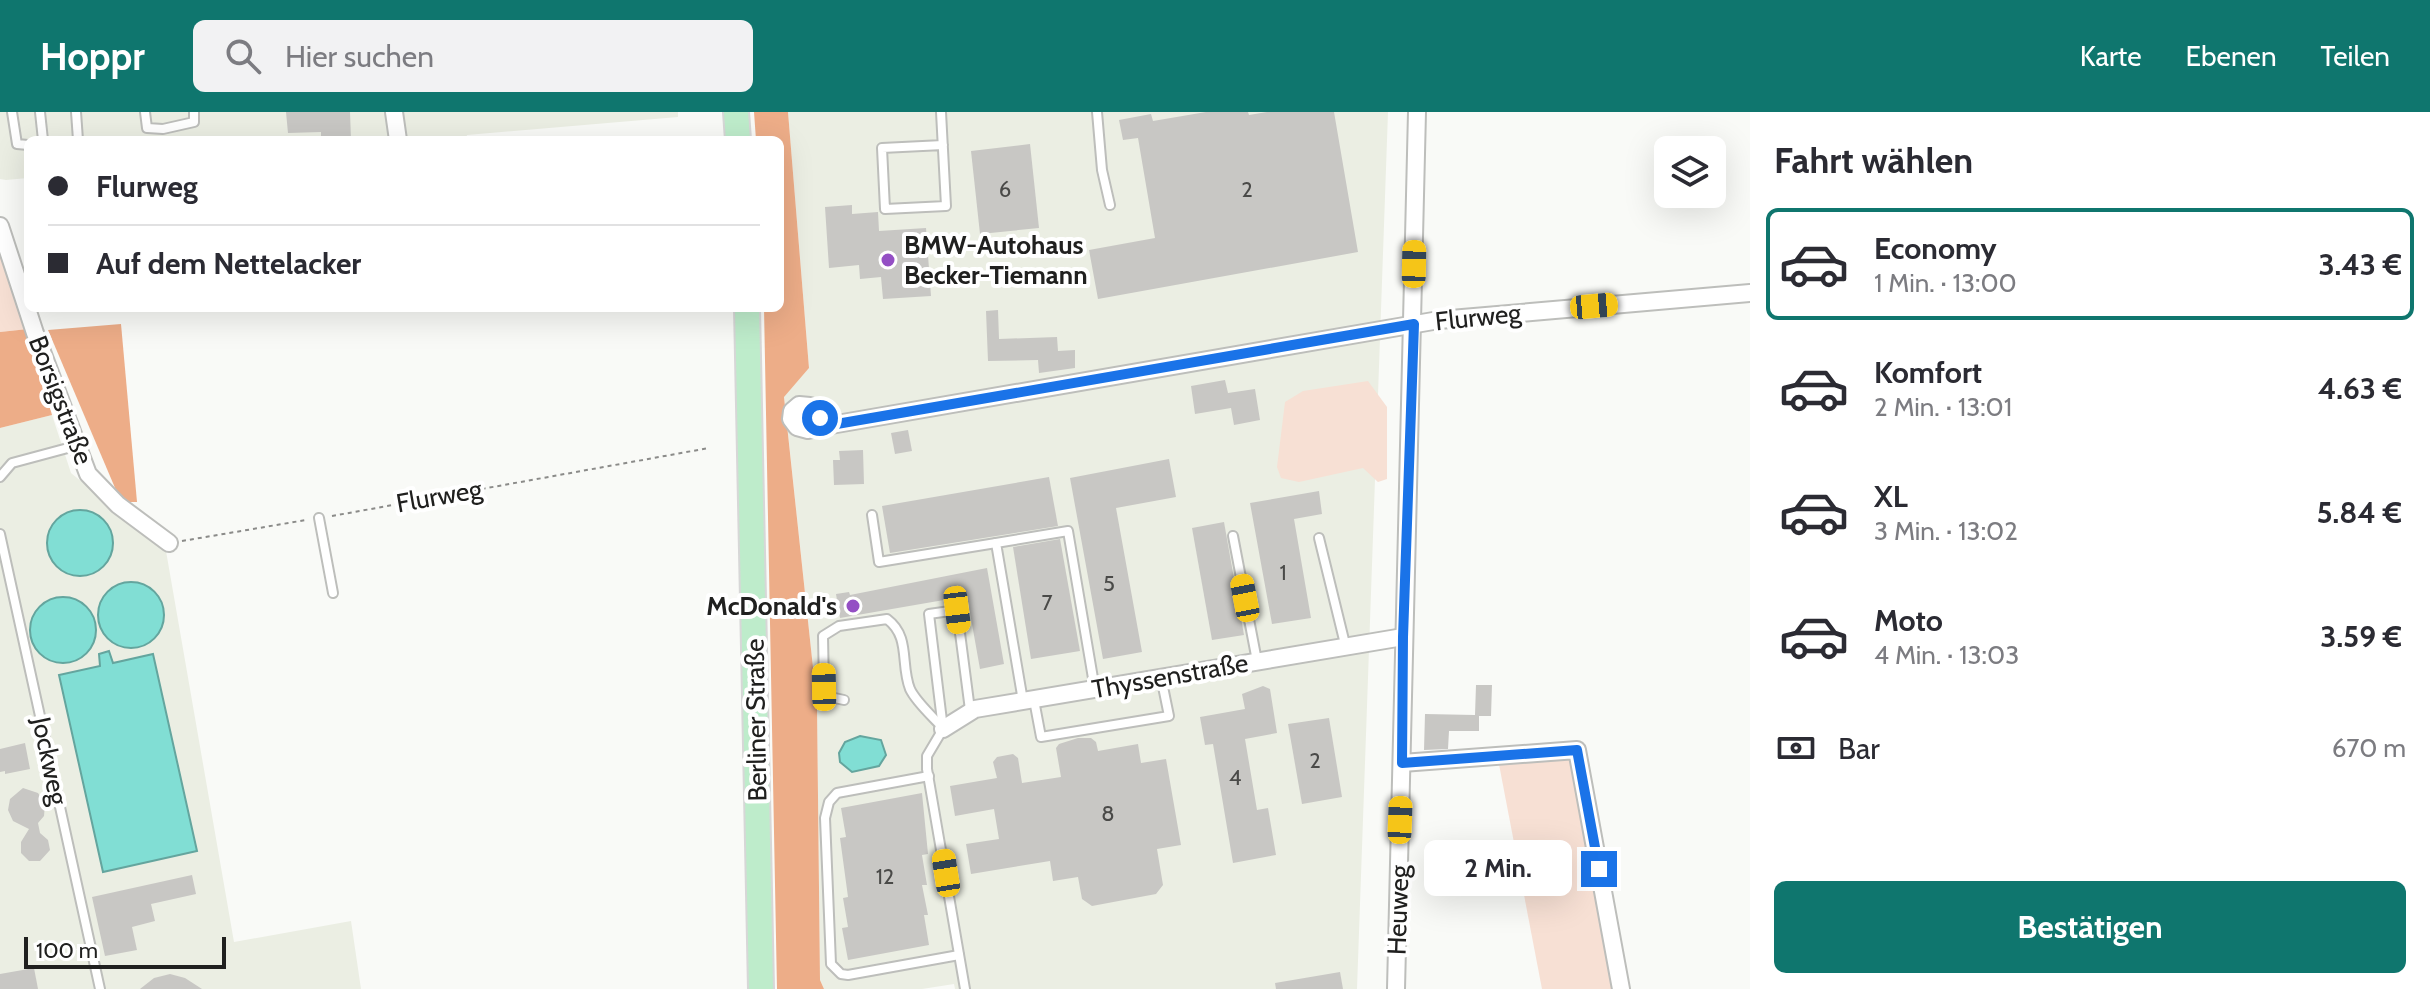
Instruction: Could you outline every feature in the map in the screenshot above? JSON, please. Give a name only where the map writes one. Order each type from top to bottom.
[{"type":"main road","points":[[736,112],[738,136]]},
{"type":"main road","name":"Berliner Straße","points":[[747,312],[761,989]]},
{"type":"street","points":[[394,112],[397,136]]},
{"type":"street","name":"Heuweg","points":[[1396,989],[1417,112]]},
{"type":"street","name":"Borsigstraße","points":[[0,226],[24,299]]},
{"type":"street","name":"Flurweg","points":[[831,425],[1414,324],[1750,293]]},
{"type":"street","name":"Borsigstraße","points":[[28,312],[88,474],[118,505],[169,543]]},
{"type":"street","name":"Thyssenstraße","points":[[943,729],[970,710],[1345,644],[1403,637]]},
{"type":"street","points":[[1402,763],[1577,750],[1621,989]]},
{"type":"lane","points":[[12,112],[17,144],[24,145]]},
{"type":"lane","points":[[40,112],[43,136]]},
{"type":"lane","points":[[76,112],[78,136]]},
{"type":"lane","points":[[145,112],[147,128],[163,129],[194,122],[194,112]]},
{"type":"lane","points":[[941,112],[943,145],[946,206],[885,209],[882,148],[943,145]]},
{"type":"lane","points":[[1097,112],[1102,170],[1110,205]]},
{"type":"lane","points":[[0,477],[12,463],[79,445]]},
{"type":"lane","points":[[872,515],[879,562],[1068,531],[1095,690]]},
{"type":"lane","points":[[319,518],[333,593]]},
{"type":"lane","name":"Jockweg","points":[[0,534],[100,989]]},
{"type":"lane","points":[[1233,536],[1257,661]]},
{"type":"lane","points":[[1319,538],[1345,644]]},
{"type":"lane","points":[[996,543],[1028,700],[1041,737],[1169,716],[1161,677]]},
{"type":"lane","points":[[965,989],[927,756],[943,729],[929,614],[957,610],[970,710]]},
{"type":"lane","points":[[844,700],[830,697],[824,687],[823,636],[839,626],[887,619],[897,626],[902,637],[910,690],[943,729]]},
{"type":"lane","points":[[929,776],[837,793],[829,802],[825,818],[831,964],[841,974],[848,975],[959,955]]},
{"type":"path","name":"Flurweg","points":[[169,543],[709,448]]},
{"type":"shaded area","points":[[0,112],[678,112],[678,117],[467,136],[24,136],[24,178],[0,179]]},
{"type":"shaded area","points":[[754,112],[788,112],[809,368],[784,397],[817,705],[820,980],[824,989],[777,989],[764,312],[784,312],[784,136],[756,136]]},
{"type":"shaded area","points":[[788,112],[1388,112],[1357,989],[955,989],[954,984],[922,989],[824,989],[820,980],[817,705],[784,396],[809,368]]},
{"type":"shaded area","points":[[0,244],[28,329],[0,332]]},
{"type":"shaded area","points":[[121,324],[137,502],[121,502],[48,330]]},
{"type":"shaded area","points":[[28,329],[52,415],[0,428],[0,332]]},
{"type":"shaded area","points":[[1368,381],[1387,407],[1387,479],[1378,482],[1363,468],[1299,482],[1281,478],[1277,467],[1285,402],[1303,391]]},
{"type":"shaded area","points":[[52,415],[71,473],[166,551],[234,942],[351,921],[361,989],[0,989],[0,428]]},
{"type":"shaded area","points":[[1562,754],[1576,764],[1617,989],[1542,989],[1498,759]]},
{"type":"water","points":[[80,510],[93,513],[103,520],[110,530],[113,543],[110,556],[103,566],[93,573],[80,576],[67,573],[57,566],[50,556],[47,543],[50,530],[57,520],[67,513]]},
{"type":"water","points":[[131,582],[144,585],[154,592],[161,602],[164,615],[161,628],[154,638],[144,645],[131,648],[118,645],[108,638],[101,628],[98,615],[101,602],[108,592],[118,585]]},
{"type":"water","points":[[63,597],[76,600],[86,607],[93,617],[96,630],[93,643],[86,653],[76,660],[63,663],[50,660],[40,653],[33,643],[30,630],[33,617],[40,607],[50,600]]},
{"type":"water","points":[[109,651],[113,663],[153,654],[197,851],[103,872],[59,675],[100,666],[99,654]]},
{"type":"water","points":[[860,736],[881,740],[886,755],[879,766],[852,772],[840,762],[839,753],[845,742]]},
{"type":"building","points":[[286,112],[350,112],[351,136],[321,136],[321,132],[288,133]]},
{"type":"building","points":[[1206,112],[1248,112],[1249,115],[1334,112],[1358,252],[1098,299],[1089,250],[1155,238],[1138,138],[1123,140],[1119,120],[1151,114],[1153,121]]},
{"type":"building","points":[[1030,144],[1039,228],[980,234],[971,151]]},
{"type":"building","points":[[852,205],[852,214],[878,212],[879,231],[926,228],[931,296],[883,299],[881,277],[860,279],[859,265],[829,268],[825,207]]},
{"type":"building","points":[[998,310],[999,339],[1057,337],[1058,351],[1075,350],[1075,368],[1039,373],[1038,360],[988,361],[986,311]]},
{"type":"building","points":[[1225,380],[1228,393],[1255,389],[1260,420],[1234,425],[1231,408],[1195,414],[1191,386]]},
{"type":"building","points":[[908,430],[912,451],[895,454],[891,433]]},
{"type":"building","points":[[863,450],[864,484],[834,485],[833,460],[840,460],[839,451]]},
{"type":"building","points":[[1169,459],[1176,497],[1116,508],[1142,652],[1103,659],[1070,478]]},
{"type":"building","points":[[1049,477],[1058,526],[890,553],[882,506]]},
{"type":"building","points":[[1319,491],[1322,514],[1294,519],[1311,618],[1272,624],[1250,503]]},
{"type":"building","points":[[1224,522],[1244,635],[1212,640],[1192,528]]},
{"type":"building","points":[[1060,539],[1080,651],[1031,659],[1013,547]]},
{"type":"building","points":[[987,568],[1004,664],[980,669],[967,596],[840,618],[836,594],[849,592],[850,595]]},
{"type":"building","points":[[1476,685],[1492,685],[1491,716],[1479,716],[1479,731],[1449,731],[1448,749],[1424,750],[1425,714],[1475,715]]},
{"type":"building","points":[[1263,686],[1270,689],[1277,733],[1245,739],[1257,810],[1268,808],[1276,855],[1233,863],[1213,744],[1205,745],[1200,717],[1245,709],[1242,694]]},
{"type":"building","points":[[1329,718],[1342,797],[1302,804],[1288,724]]},
{"type":"building","points":[[1091,738],[1096,742],[1098,751],[1138,744],[1141,763],[1166,759],[1181,845],[1157,849],[1163,885],[1156,894],[1092,906],[1082,899],[1078,877],[1053,881],[1050,861],[971,874],[966,844],[999,839],[994,809],[955,816],[950,786],[997,778],[993,762],[997,757],[1013,754],[1018,758],[1022,783],[1061,777],[1056,748],[1059,744]]},
{"type":"building","points":[[25,743],[30,769],[5,774],[5,771],[0,772],[0,749]]},
{"type":"building","points":[[23,788],[38,793],[45,804],[44,816],[38,823],[50,850],[40,861],[29,861],[21,853],[21,842],[29,829],[13,821],[8,810],[10,799]]},
{"type":"building","points":[[922,793],[928,854],[922,855],[927,885],[922,885],[928,915],[924,915],[929,945],[848,960],[842,928],[848,927],[843,898],[848,897],[840,838],[846,837],[841,808]]},
{"type":"building","points":[[192,875],[196,894],[151,904],[155,921],[132,927],[137,950],[105,956],[92,897]]},
{"type":"building","points":[[34,968],[38,989],[0,989],[0,974]]},
{"type":"building","points":[[1340,972],[1343,989],[1276,989],[1275,983]]},
{"type":"building","points":[[170,974],[185,978],[202,989],[140,989],[154,978]]},
{"type":"place","name":"BMW-Autohaus Becker-Tiemann","points":[[888,260]]},
{"type":"place","name":"McDonald's","points":[[853,606]]},
{"type":"route","points":[[820,418],[831,425],[1414,324],[1403,637],[1402,763],[1577,750],[1599,869]]}]
